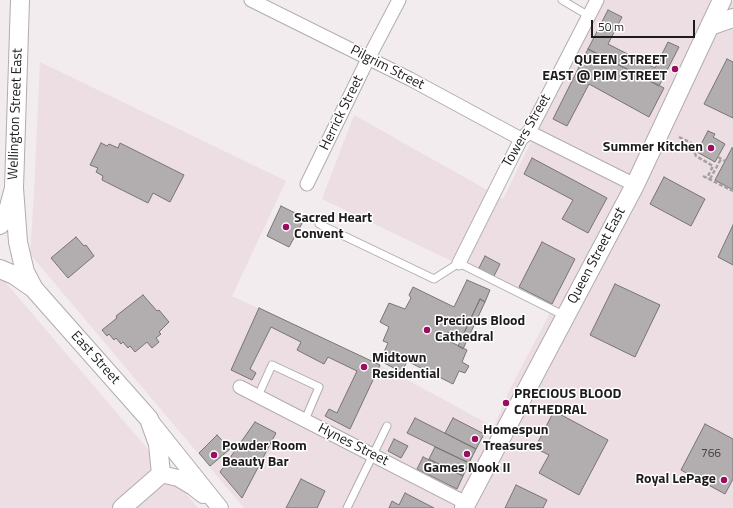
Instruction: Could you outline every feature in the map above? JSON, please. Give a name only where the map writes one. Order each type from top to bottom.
[{"type":"main road","name":"Wellington Street East","points":[[0,225],[7,214],[14,188],[20,0]]},
{"type":"main road","name":"Queen Street East","points":[[465,505],[635,185],[722,0]]},
{"type":"main road","points":[[710,26],[733,18]]},
{"type":"main road","name":"East Street","points":[[14,188],[18,242],[26,272],[34,289],[149,419]]},
{"type":"main road","points":[[0,269],[14,275],[34,289]]},
{"type":"main road","points":[[122,508],[161,474],[158,444],[149,419]]},
{"type":"street","name":"Pilgrim Street","points":[[251,0],[368,59],[525,135],[635,185]]},
{"type":"street","name":"Herrick Street","points":[[307,184],[368,59],[399,0]]},
{"type":"street","name":"Towers Street","points":[[459,264],[525,135],[597,0]]},
{"type":"street","points":[[710,26],[717,0]]},
{"type":"street","name":"Hynes Street","points":[[240,387],[372,454],[465,505]]},
{"type":"street","name":"East Street","points":[[149,419],[220,508]]},
{"type":"street","points":[[161,474],[178,478],[220,508]]},
{"type":"lane","points":[[562,0],[589,16]]},
{"type":"lane","points":[[319,224],[434,279],[459,264],[565,316]]},
{"type":"lane","points":[[258,396],[272,365],[319,386],[305,420]]},
{"type":"lane","points":[[347,508],[372,454],[387,426]]},
{"type":"path","points":[[679,137],[691,143],[696,156],[714,166],[709,178]]},
{"type":"path","points":[[718,157],[725,161]]},
{"type":"path","points":[[709,178],[721,159]]},
{"type":"path","points":[[703,176],[733,191]]},
{"type":"shaded area","points":[[601,0],[729,0],[733,3],[733,508],[244,508],[30,254],[40,62],[286,181],[232,296],[380,365],[494,427],[510,389],[552,309],[322,199],[354,115],[503,199]]},
{"type":"shaded area","points":[[0,276],[198,508],[0,508]]},
{"type":"building","points":[[608,10],[622,17],[608,44],[655,68],[668,42],[679,47],[659,86],[588,49]]},
{"type":"building","points":[[588,49],[664,88],[649,117],[589,84],[567,126],[553,119]]},
{"type":"building","points":[[727,59],[733,62],[733,118],[704,104]]},
{"type":"building","name":"Summer Kitchen","points":[[708,131],[715,134],[713,137],[725,144],[715,162],[697,152]]},
{"type":"building","points":[[101,143],[107,146],[109,144],[118,148],[120,143],[184,175],[170,202],[153,193],[148,203],[102,180],[103,176],[96,172],[98,168],[90,165]]},
{"type":"building","points":[[733,148],[733,190],[715,180]]},
{"type":"building","points":[[532,158],[607,198],[588,233],[562,219],[573,200],[524,174]]},
{"type":"building","points":[[664,177],[705,199],[691,226],[650,204]]},
{"type":"building","name":"Sacred Heart Convent","points":[[281,206],[305,218],[289,247],[267,236]]},
{"type":"building","points":[[733,225],[733,265],[718,257]]},
{"type":"building","points":[[76,237],[84,246],[86,245],[94,256],[68,278],[51,258]]},
{"type":"building","points":[[542,242],[575,259],[552,304],[519,287]]},
{"type":"building","points":[[485,256],[500,264],[493,278],[478,270]]},
{"type":"building","name":"Precious Blood Cathedral","points":[[467,280],[490,290],[485,302],[480,299],[461,339],[447,332],[445,339],[467,350],[462,362],[469,366],[465,373],[459,371],[453,384],[407,361],[402,372],[380,361],[388,343],[383,341],[389,327],[380,322],[389,303],[405,309],[411,298],[409,295],[413,287],[454,307]]},
{"type":"building","points":[[615,284],[660,305],[635,357],[590,335]]},
{"type":"building","points":[[143,295],[169,322],[159,332],[161,334],[156,338],[159,342],[152,348],[147,342],[135,352],[130,346],[128,348],[123,342],[121,344],[116,338],[114,340],[109,334],[107,336],[102,330],[117,318],[116,316]]},
{"type":"building","points":[[480,299],[485,302],[463,349],[458,346]]},
{"type":"building","name":"Midtown Residential","points":[[259,308],[380,365],[350,429],[325,416],[329,409],[337,413],[357,371],[328,357],[324,364],[297,350],[301,342],[271,327],[250,369],[256,373],[252,380],[231,370]]},
{"type":"building","points":[[554,411],[608,440],[579,495],[539,473],[549,455],[535,448]]},
{"type":"building","points":[[415,418],[476,449],[469,463],[407,433]]},
{"type":"building","points":[[453,418],[484,434],[476,449],[445,433]]},
{"type":"building","points":[[255,422],[276,433],[242,498],[220,472]]},
{"type":"building","points":[[705,424],[733,439],[733,479],[725,494],[681,470]]},
{"type":"building","points":[[217,435],[230,449],[210,466],[199,453]]},
{"type":"building","points":[[394,439],[408,446],[401,458],[388,451]]},
{"type":"building","points":[[435,447],[469,463],[463,476],[429,459]]},
{"type":"building","points":[[423,457],[463,476],[457,489],[417,469]]},
{"type":"building","points":[[301,479],[325,491],[317,508],[286,508]]},
{"type":"building","points":[[516,485],[547,500],[543,508],[505,508]]},
{"type":"building","points":[[405,493],[434,508],[389,508],[392,501],[399,505]]},
{"type":"place","name":"QUEEN STREET EAST @ PIM STREET","points":[[675,69]]},
{"type":"place","name":"Summer Kitchen","points":[[711,148]]},
{"type":"place","name":"Sacred Heart Convent","points":[[286,227]]},
{"type":"place","name":"Precious Blood Cathedral","points":[[427,330]]},
{"type":"place","name":"Midtown Residential","points":[[364,367]]},
{"type":"place","name":"PRECIOUS BLOOD CATHEDRAL","points":[[506,403]]},
{"type":"place","name":"Homespun Treasures","points":[[475,439]]},
{"type":"place","name":"Games Nook II","points":[[467,454]]},
{"type":"place","name":"Powder Room Beauty Bar","points":[[214,455]]},
{"type":"place","name":"Royal LePage","points":[[724,480]]}]
